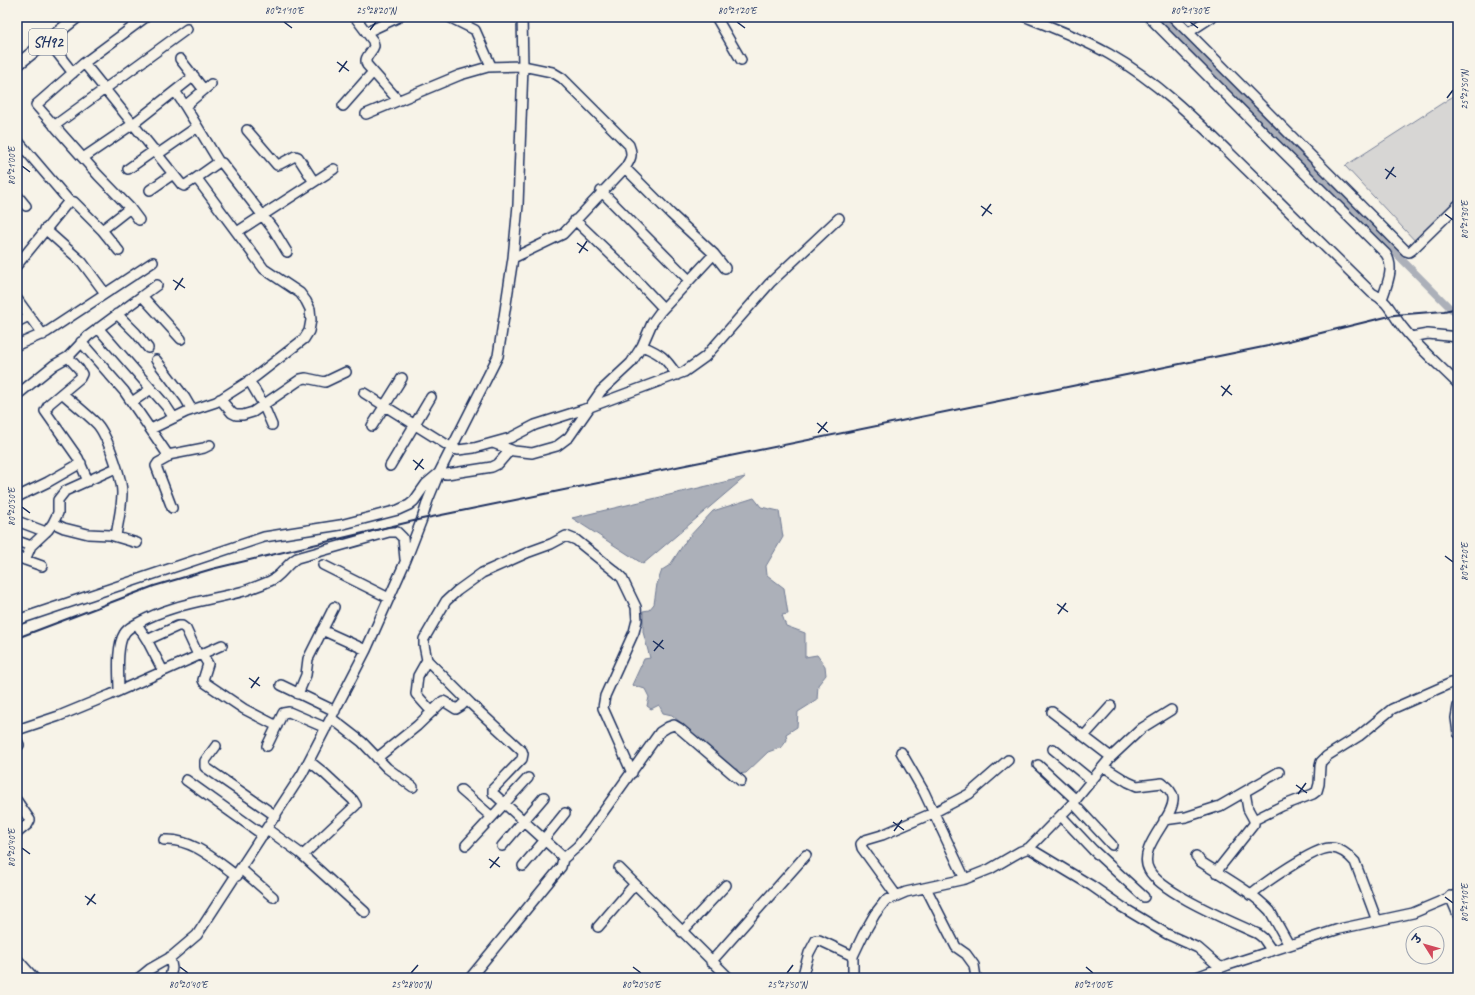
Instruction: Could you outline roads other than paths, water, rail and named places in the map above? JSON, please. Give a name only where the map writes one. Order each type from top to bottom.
[{"type":"main road","name":"SH92","points":[[18,60],[48,41],[77,17]]},
{"type":"street","points":[[139,220],[130,208],[36,105],[84,63],[146,17]]},
{"type":"street","points":[[355,17],[373,41],[374,46],[367,57],[366,62],[398,100]]},
{"type":"street","points":[[367,32],[399,17]]},
{"type":"street","points":[[449,17],[475,30],[491,66]]},
{"type":"street","points":[[139,978],[150,969],[170,957],[197,935],[302,774],[366,650],[406,560],[439,473],[498,356],[513,258],[518,205],[524,66],[522,17]]},
{"type":"street","points":[[716,17],[741,60]]},
{"type":"street","points":[[1026,17],[1067,33],[1109,54],[1136,71],[1176,102],[1209,132],[1372,294],[1382,298],[1404,330],[1458,384]]},
{"type":"street","points":[[1149,17],[1268,138],[1386,254],[1391,265],[1382,298]]},
{"type":"street","points":[[1173,17],[1406,251],[1409,252],[1416,246],[1458,205]]},
{"type":"street","points":[[1189,32],[1212,17]]},
{"type":"street","points":[[54,126],[187,29]]},
{"type":"street","points":[[48,41],[73,72]]},
{"type":"street","points":[[180,59],[194,76],[208,87],[185,106]]},
{"type":"street","points":[[84,63],[184,186],[219,162]]},
{"type":"street","points":[[366,114],[460,75],[491,66],[524,66],[552,72],[562,78],[587,102],[629,146],[632,153],[630,160],[625,168],[601,191],[563,234],[513,258]]},
{"type":"street","points":[[343,106],[373,72]]},
{"type":"street","points":[[83,158],[133,124],[194,76]]},
{"type":"street","points":[[175,91],[219,162],[225,165],[273,229],[287,252]]},
{"type":"street","points":[[128,169],[198,127]]},
{"type":"street","points":[[247,130],[278,164],[295,156],[298,157],[314,182]]},
{"type":"street","points":[[17,140],[68,201],[74,202],[102,230],[119,251]]},
{"type":"street","points":[[625,168],[714,254],[725,268]]},
{"type":"street","points":[[237,232],[334,169]]},
{"type":"street","points":[[150,190],[173,174]]},
{"type":"street","points":[[151,429],[192,410],[216,402],[249,380],[304,339],[309,331],[311,320],[310,309],[300,293],[264,269],[198,180],[195,179]]},
{"type":"street","points":[[601,191],[689,280]]},
{"type":"street","points":[[17,195],[26,206]]},
{"type":"street","points":[[17,265],[68,201]]},
{"type":"street","points":[[102,230],[130,208]]},
{"type":"street","points":[[364,393],[452,448],[458,450],[474,448],[510,438],[535,425],[588,408],[677,375],[705,357],[770,283],[839,218]]},
{"type":"street","points":[[575,220],[628,271],[663,308]]},
{"type":"street","points":[[45,229],[82,262],[104,293]]},
{"type":"street","points":[[493,443],[510,450],[532,453],[557,446],[569,437],[576,429],[600,391],[631,363],[642,346],[652,322],[663,308],[714,254]]},
{"type":"street","points":[[17,345],[43,335],[104,293],[153,262]]},
{"type":"street","points":[[17,395],[54,365],[68,357],[81,342],[98,328],[157,285]]},
{"type":"street","points":[[142,296],[181,339]]},
{"type":"street","points":[[17,299],[43,335]]},
{"type":"street","points":[[117,314],[136,333],[148,348]]},
{"type":"street","points":[[17,322],[30,316]]},
{"type":"street","points":[[98,328],[166,406],[174,418]]},
{"type":"street","points":[[1411,337],[1428,334],[1458,337]]},
{"type":"street","points":[[81,342],[124,391],[168,455]]},
{"type":"street","points":[[642,346],[655,351],[665,358],[677,375]]},
{"type":"street","points":[[68,357],[82,374],[80,378],[49,404],[45,411],[81,463],[88,481]]},
{"type":"street","points":[[156,360],[185,398],[192,410]]},
{"type":"street","points":[[220,399],[232,413],[236,415],[253,412],[301,379],[306,378],[325,382],[346,372]]},
{"type":"street","points":[[372,426],[402,378]]},
{"type":"street","points":[[249,380],[263,404],[272,425]]},
{"type":"street","points":[[132,402],[151,390]]},
{"type":"street","points":[[62,393],[97,424],[102,431],[116,468],[122,493],[116,536]]},
{"type":"street","points":[[390,466],[431,397]]},
{"type":"street","points":[[172,508],[156,466],[158,463],[166,459],[168,455],[204,448],[210,445]]},
{"type":"street","points":[[17,620],[264,537],[340,525],[398,510],[414,501],[426,484],[439,473],[447,474],[492,467],[498,464],[510,450]]},
{"type":"street","points":[[17,497],[48,482],[81,463]]},
{"type":"street","points":[[42,566],[21,558],[53,523],[58,513],[57,502],[60,497],[65,491],[116,468]]},
{"type":"street","points":[[17,521],[46,532]]},
{"type":"street","points":[[53,523],[64,528],[88,534],[116,536],[137,542]]},
{"type":"street","points":[[119,691],[121,640],[128,629],[176,606],[243,591],[277,577],[291,561],[297,558],[389,532],[397,532],[402,538],[406,560]]},
{"type":"street","points":[[563,859],[561,855],[493,792],[493,789],[522,759],[522,751],[467,700],[427,660],[424,639],[446,601],[482,573],[551,544],[566,536],[570,537],[617,572],[622,578],[636,607],[637,620],[634,632],[604,696],[603,708],[632,773]]},
{"type":"street","points":[[17,541],[31,546]]},
{"type":"street","points":[[323,565],[389,598]]},
{"type":"street","points":[[298,694],[306,675],[308,659],[334,607]]},
{"type":"street","points":[[137,624],[163,671]]},
{"type":"street","points":[[147,640],[178,626],[182,626],[186,629],[200,654],[208,664],[203,680],[204,682],[244,708],[277,726]]},
{"type":"street","points":[[322,630],[366,650]]},
{"type":"street","points":[[17,730],[58,716],[119,691],[222,645]]},
{"type":"street","points":[[427,660],[418,676],[416,694],[432,712]]},
{"type":"street","points":[[1254,820],[1317,791],[1321,762],[1327,756],[1359,736],[1392,710],[1458,680]]},
{"type":"street","points":[[281,685],[333,714],[387,768],[413,787]]},
{"type":"street","points":[[377,758],[417,726],[444,701],[456,709],[467,700]]},
{"type":"street","points":[[1084,736],[1111,706]]},
{"type":"street","points":[[1458,706],[1456,718],[1458,730]]},
{"type":"street","points":[[853,978],[853,956],[863,935],[885,901],[896,895],[965,879],[990,869],[1029,848],[1074,802],[1111,757],[1142,728],[1170,710]]},
{"type":"street","points":[[267,746],[283,713],[289,712],[326,728]]},
{"type":"street","points":[[1052,712],[1111,757]]},
{"type":"street","points":[[470,978],[561,867],[563,859],[578,846],[632,773],[660,732],[674,725],[679,728],[741,781]]},
{"type":"street","points":[[216,746],[205,761],[205,767],[276,816]]},
{"type":"street","points":[[1053,749],[1092,781]]},
{"type":"street","points":[[901,752],[924,792],[965,879]]},
{"type":"street","points":[[896,895],[862,849],[861,844],[865,840],[882,835],[933,813],[968,794],[1008,760]]},
{"type":"street","points":[[303,855],[356,805],[353,800],[309,761]]},
{"type":"street","points":[[1038,765],[1074,802],[1112,845]]},
{"type":"street","points":[[1104,767],[1137,786],[1162,783],[1172,794],[1173,799],[1171,809],[1154,838],[1146,857],[1148,868],[1158,882],[1170,890],[1258,934],[1263,938],[1272,951]]},
{"type":"street","points":[[1164,820],[1186,817],[1220,806],[1279,772]]},
{"type":"street","points":[[466,845],[504,802],[528,778]]},
{"type":"street","points":[[186,780],[265,832],[284,840],[303,855],[365,912]]},
{"type":"street","points":[[461,790],[492,816]]},
{"type":"street","points":[[1216,872],[1253,827],[1254,820],[1248,809],[1245,792]]},
{"type":"street","points":[[502,846],[544,797]]},
{"type":"street","points":[[17,801],[30,820],[28,824],[17,833]]},
{"type":"street","points":[[524,866],[566,813]]},
{"type":"street","points":[[1061,816],[1093,850],[1144,897]]},
{"type":"street","points":[[164,840],[172,839],[192,845],[239,872],[273,897]]},
{"type":"street","points":[[1029,848],[1092,886],[1122,907],[1166,934],[1198,948],[1221,968]]},
{"type":"street","points":[[1250,894],[1261,885],[1290,867],[1317,852],[1330,848],[1350,855],[1355,862],[1377,921]]},
{"type":"street","points":[[711,962],[806,855]]},
{"type":"street","points":[[1196,856],[1201,862],[1250,894],[1270,911],[1289,945]]},
{"type":"street","points":[[619,868],[711,962],[729,978]]},
{"type":"street","points":[[598,927],[635,884]]},
{"type":"street","points":[[682,932],[726,885]]},
{"type":"street","points":[[926,888],[956,947],[966,954],[974,965],[976,978]]},
{"type":"street","points":[[1194,978],[1339,929],[1413,913],[1454,895],[1458,915]]},
{"type":"street","points":[[802,978],[809,953],[816,940],[853,956]]},
{"type":"street","points":[[170,957],[172,968],[170,978]]},
{"type":"street","points":[[17,960],[34,978]]},
{"type":"waterway","points":[[1161,17],[1458,316]]},
{"type":"railway","points":[[17,638],[154,586],[212,569],[422,519],[1268,346],[1394,315],[1444,311],[1458,308]]}]
